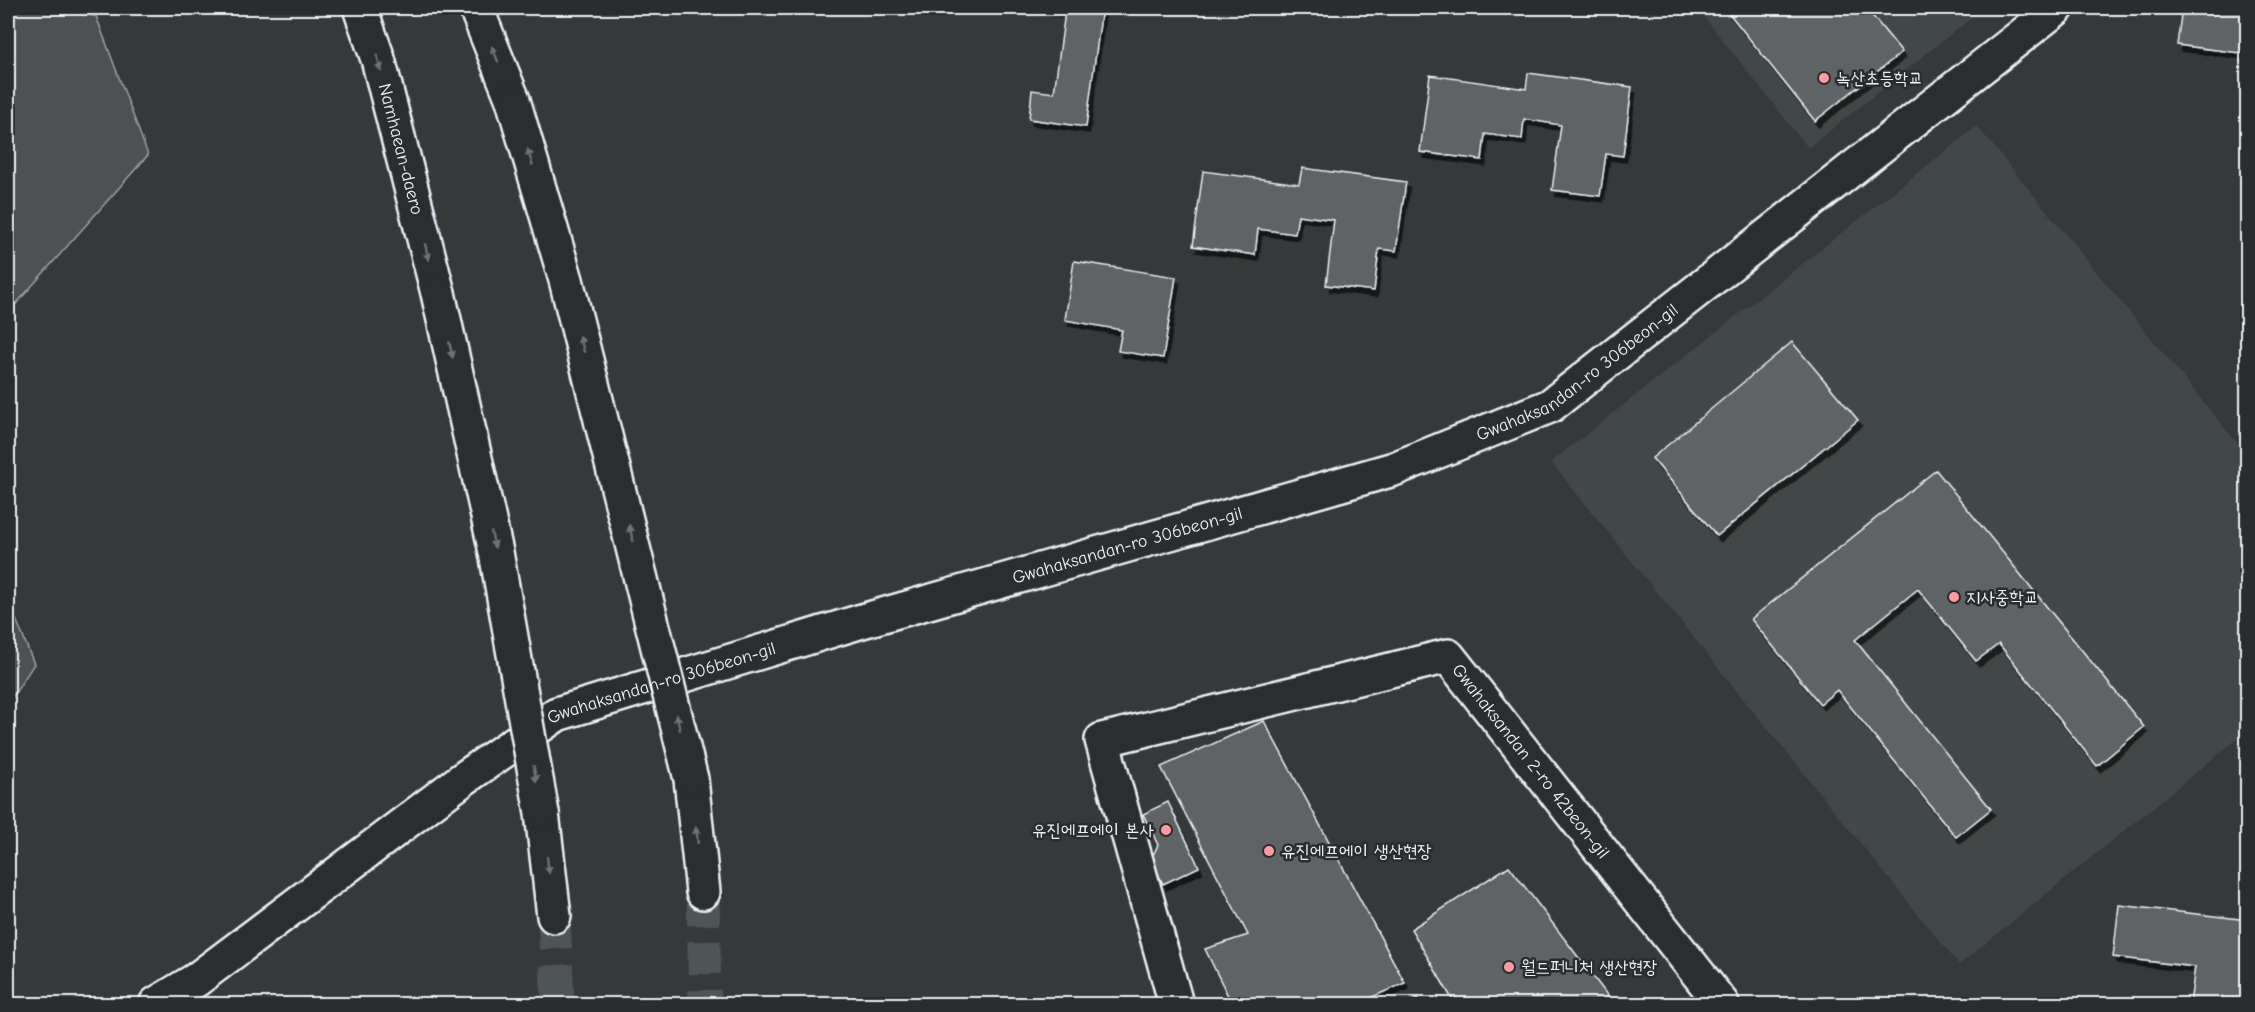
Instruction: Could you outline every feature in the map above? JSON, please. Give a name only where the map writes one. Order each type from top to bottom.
[{"type":"main road","name":"Namhaean-daero","points":[[360,8],[378,58],[438,293],[496,552],[542,813],[554,916]]},
{"type":"main road","points":[[476,8],[513,100],[566,280],[691,779],[703,892]]},
{"type":"main road","name":"Gwahaksandan-ro 306beon-gil","points":[[156,1005],[195,980],[463,779],[557,714],[873,618],[1394,469],[1550,406],[2056,8]]},
{"type":"main road","name":"Gwahaksandan 2-ro 42beon-gil","points":[[1176,1005],[1102,740],[1448,656],[1722,1005]]},
{"type":"shaded area","points":[[8,8],[32,8],[96,16],[148,155],[8,313]]},
{"type":"shaded area","name":"녹산초등학교","points":[[1697,8],[1984,8],[1808,148]]},
{"type":"shaded area","name":"지사중학교","points":[[1977,126],[2247,455],[2247,731],[1959,965],[1551,462]]},
{"type":"shaded area","points":[[8,599],[34,664],[8,704]]},
{"type":"building","points":[[1037,8],[1102,8],[1086,127],[1029,119],[1032,90],[1054,93],[1065,12]]},
{"type":"building","points":[[1725,8],[1866,8],[1902,52],[1815,121]]},
{"type":"building","points":[[2182,8],[2248,8],[2248,54],[2177,45]]},
{"type":"building","points":[[1528,73],[1632,87],[1623,156],[1606,154],[1600,196],[1552,190],[1561,125],[1524,119],[1522,139],[1485,134],[1482,160],[1420,152],[1430,75],[1526,89]]},
{"type":"building","points":[[1302,168],[1406,182],[1396,251],[1379,249],[1374,291],[1326,285],[1334,220],[1298,215],[1295,234],[1258,229],[1255,255],[1193,246],[1203,171],[1299,184]]},
{"type":"building","points":[[1074,261],[1176,277],[1163,358],[1118,351],[1122,330],[1065,320]]},
{"type":"building","points":[[1792,342],[1858,420],[1717,536],[1652,458]]},
{"type":"building","points":[[1936,470],[2144,727],[2097,766],[1999,644],[1976,661],[1918,589],[1855,640],[1991,809],[1956,837],[1837,690],[1820,704],[1751,619]]},
{"type":"building","name":"유진에프에이 생산현장","points":[[1264,721],[1405,983],[1356,1004],[1232,1004],[1205,949],[1248,935],[1161,767]]},
{"type":"building","name":"유진에프에이 본사","points":[[1168,802],[1199,867],[1163,884],[1151,859],[1158,845],[1143,814]]},
{"type":"building","name":"월드퍼니처 생산현장","points":[[1509,866],[1614,1004],[1455,1004],[1411,929]]},
{"type":"building","points":[[2119,905],[2248,920],[2246,1004],[2190,1004],[2195,967],[2113,957]]},
{"type":"building","points":[[1417,998],[1421,1004],[1408,1004]]},
{"type":"tunnel","points":[[703,892],[705,1004]]},
{"type":"tunnel","points":[[554,916],[558,1004]]},
{"type":"place","name":"녹산초등학교","points":[[1824,78]]},
{"type":"place","name":"지사중학교","points":[[1954,597]]},
{"type":"place","name":"유진에프에이 본사","points":[[1166,830]]},
{"type":"place","name":"유진에프에이 생산현장","points":[[1269,851]]},
{"type":"place","name":"월드퍼니처 생산현장","points":[[1509,967]]}]
